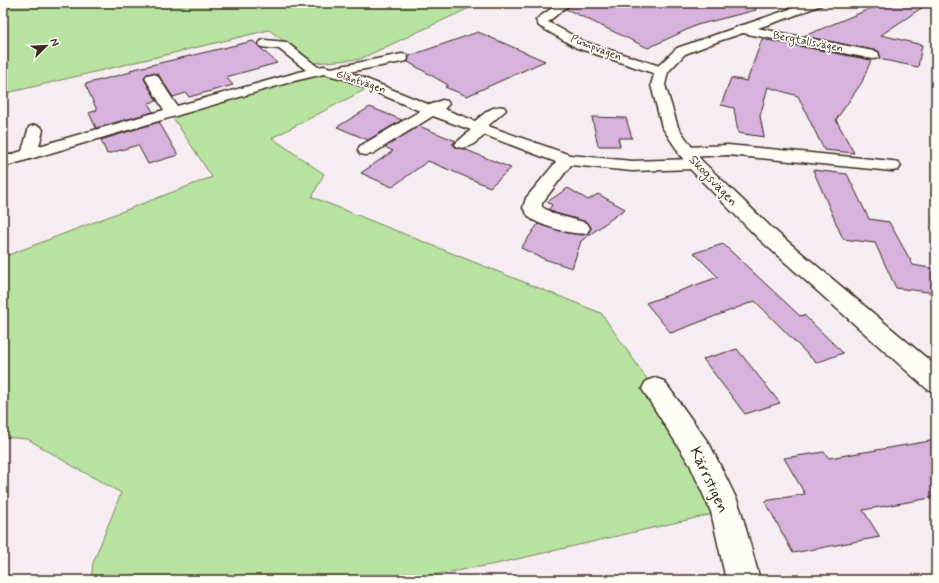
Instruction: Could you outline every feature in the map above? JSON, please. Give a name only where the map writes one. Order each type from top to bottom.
[{"type":"street","name":"Pumpvägen","points":[[566,3],[542,20],[543,24],[581,45],[661,71]]},
{"type":"street","points":[[661,71],[681,51],[817,3]]},
{"type":"street","name":"Bergtallsvägen","points":[[742,29],[873,54]]},
{"type":"street","points":[[265,44],[282,45],[309,66],[322,72],[402,58]]},
{"type":"street","name":"Skogsvägen","points":[[661,71],[658,85],[670,127],[691,158],[766,234],[936,381]]},
{"type":"street","name":"Gläntvägen","points":[[3,162],[29,155],[53,152],[187,101],[288,74],[322,72],[352,77],[408,106],[440,106],[480,128],[567,160],[613,157],[632,166],[691,158],[728,150],[892,166]]},
{"type":"street","points":[[152,78],[161,112]]},
{"type":"street","points":[[366,150],[440,106]]},
{"type":"street","points":[[463,144],[500,110]]},
{"type":"street","points":[[29,155],[35,130]]},
{"type":"street","points":[[567,160],[551,187],[533,202],[532,218],[580,228],[572,232]]},
{"type":"street","name":"Kärrstigen","points":[[654,389],[700,455],[726,511],[743,580]]},
{"type":"green space","points":[[3,3],[480,3],[360,59],[314,63],[269,30],[3,94]]},
{"type":"green space","points":[[324,70],[374,85],[272,138],[324,174],[312,197],[601,313],[700,455],[726,511],[496,564],[404,580],[91,580],[93,563],[121,493],[28,439],[3,437],[3,257],[212,177],[170,113]]},
{"type":"building","points":[[572,3],[755,3],[756,10],[697,25],[648,48],[566,9]]},
{"type":"building","points":[[884,3],[929,3],[881,35],[922,45],[918,67],[879,59],[880,55],[878,51],[804,36]]},
{"type":"building","points":[[478,32],[545,61],[467,96],[445,87],[448,85],[408,62],[409,56]]},
{"type":"building","points":[[762,39],[871,60],[862,82],[836,120],[854,153],[824,150],[798,96],[768,87],[760,116],[764,137],[738,133],[734,108],[721,105],[731,78],[747,81]]},
{"type":"building","points":[[253,41],[277,63],[226,77],[233,85],[189,97],[186,93],[173,97],[158,74],[147,74],[144,79],[157,101],[148,103],[153,112],[96,128],[89,113],[97,110],[85,84],[131,72],[130,70]]},
{"type":"building","points":[[370,107],[402,120],[368,140],[337,127]]},
{"type":"building","points":[[592,117],[626,118],[632,138],[618,138],[620,146],[598,146]]},
{"type":"building","points":[[159,122],[178,155],[148,164],[138,145],[107,154],[101,140]]},
{"type":"building","points":[[419,126],[456,141],[452,144],[457,148],[464,149],[511,168],[490,187],[428,161],[392,187],[361,173],[393,151],[385,147]]},
{"type":"building","points":[[813,170],[847,174],[869,219],[889,222],[913,265],[936,269],[936,293],[896,288],[875,243],[843,239]]},
{"type":"building","points":[[568,188],[588,200],[598,194],[625,209],[581,241],[572,268],[544,259],[521,248],[538,224],[567,233],[582,235],[588,234],[591,227],[587,222],[555,213],[549,209],[552,205],[547,202]]},
{"type":"building","points":[[723,244],[800,316],[804,315],[843,353],[816,363],[755,301],[671,333],[646,303],[718,277],[694,253]]},
{"type":"building","points":[[737,349],[780,403],[745,414],[703,359]]},
{"type":"building","points":[[936,440],[936,497],[863,510],[880,537],[793,553],[765,501],[805,494],[784,458],[824,452],[829,458]]}]
